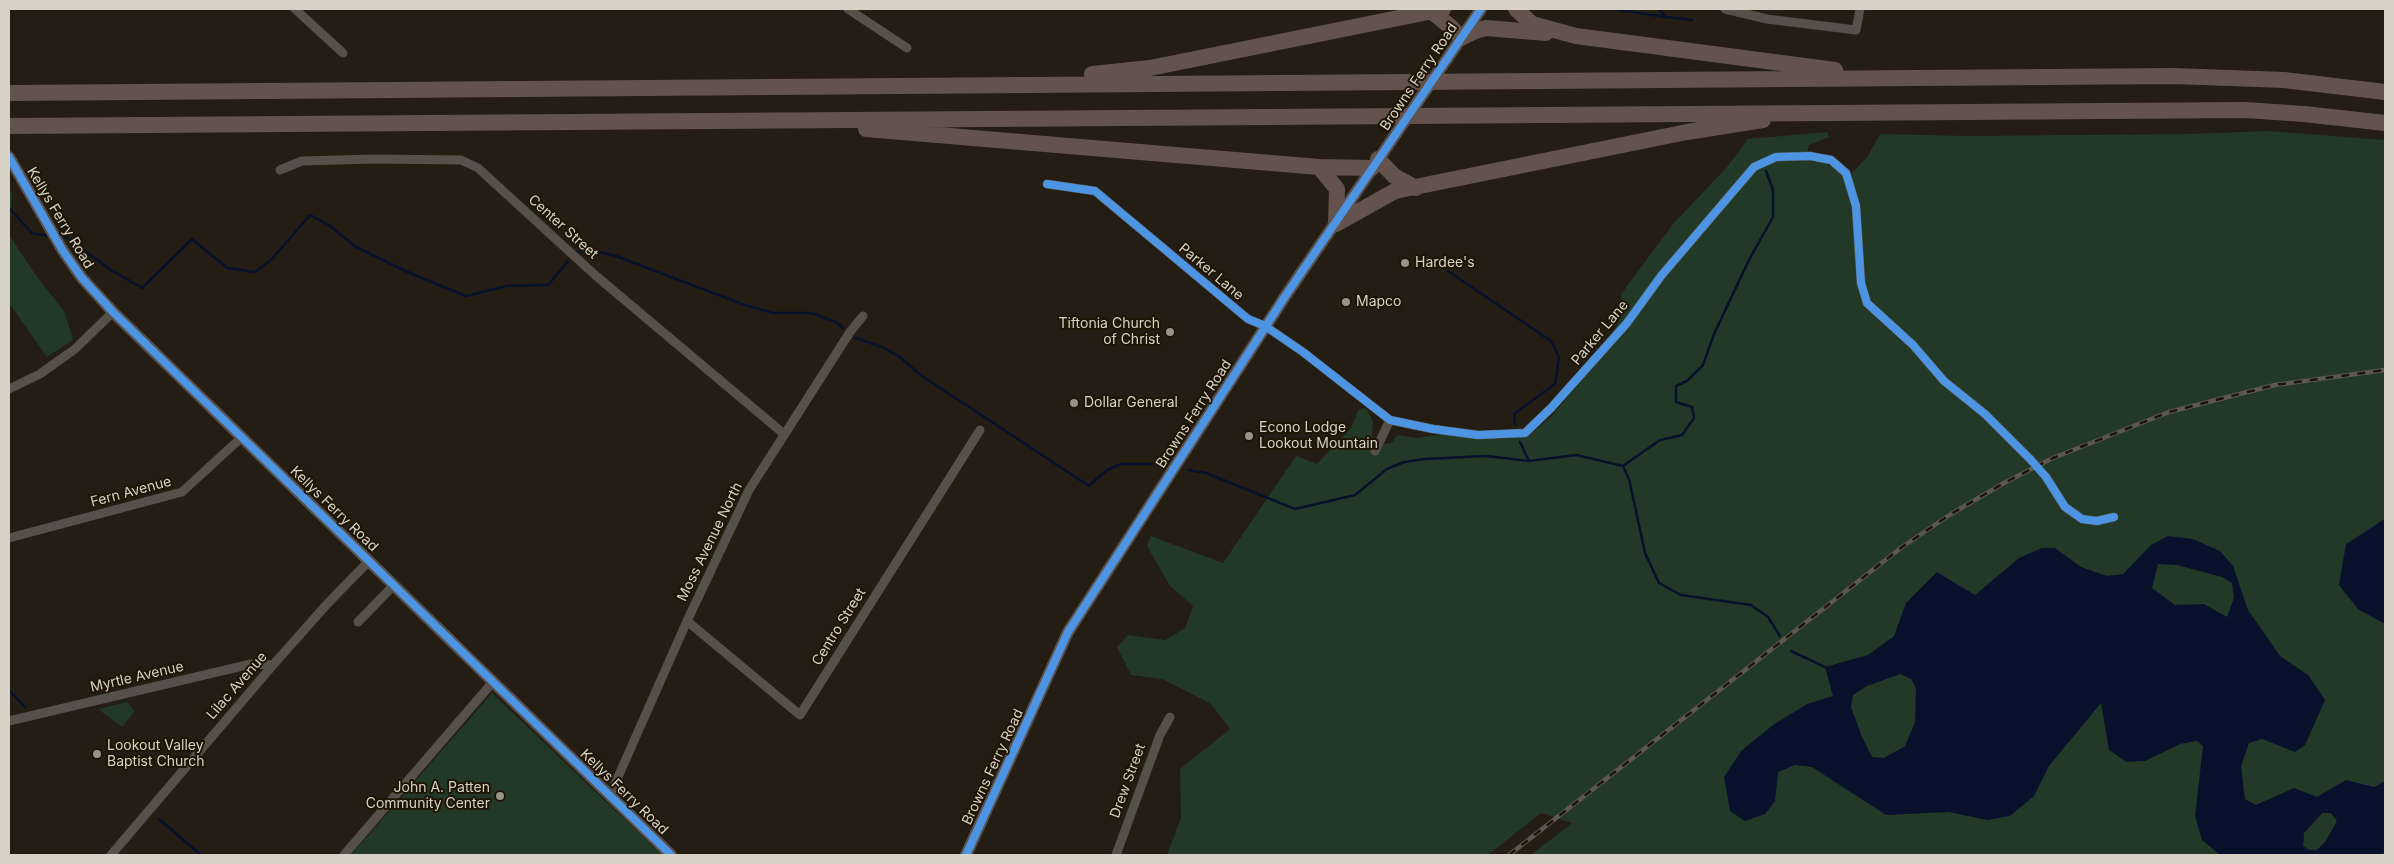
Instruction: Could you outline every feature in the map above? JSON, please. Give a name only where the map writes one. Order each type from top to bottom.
[{"type":"highway","points":[[1516,9],[1532,24],[1576,36]]},
{"type":"highway","points":[[1050,83],[1074,76],[1150,68],[1437,10],[1461,38],[1475,30],[1486,28],[1576,36],[1897,78]]},
{"type":"highway","points":[[9,93],[1050,83],[1386,84],[1897,78],[2235,77],[2332,84],[2385,92]]},
{"type":"highway","points":[[13,126],[2246,110],[2313,114],[2385,123]]},
{"type":"highway","points":[[1336,224],[1395,191],[1686,132],[1755,123],[1792,112]]},
{"type":"highway","points":[[761,121],[1319,167],[1375,164],[1416,188]]},
{"type":"highway","points":[[1319,167],[1337,189],[1336,224]]},
{"type":"street","points":[[295,9],[343,53]]},
{"type":"street","points":[[848,9],[907,48]]},
{"type":"street","name":"Browns Ferry Road","points":[[966,855],[1068,632],[1265,326],[1481,9]]},
{"type":"street","points":[[1724,9],[1768,20],[1856,30],[1860,9]]},
{"type":"street","name":"Parker Lane","points":[[1047,184],[1094,191],[1248,319],[1265,326],[1390,420],[1433,429],[1478,435],[1525,433],[1551,408],[1627,323],[1661,276],[1754,167],[1776,157],[1810,156],[1831,160],[1846,173],[1856,206],[1861,283],[1867,303],[1913,345],[1944,381],[1985,414],[2030,459]]},
{"type":"street","name":"Kellys Ferry Road","points":[[9,158],[63,251],[82,278],[113,312],[369,561],[492,684],[671,855]]},
{"type":"street","name":"Center Street","points":[[280,170],[302,161],[374,159],[461,160],[478,168],[595,275],[784,434]]},
{"type":"street","points":[[9,389],[40,374],[75,349],[113,312]]},
{"type":"street","name":"Moss Avenue North","points":[[610,795],[687,621],[749,490],[862,316]]},
{"type":"street","points":[[1375,451],[1390,420]]},
{"type":"street","name":"Centro Street","points":[[687,621],[800,715],[980,430]]},
{"type":"street","name":"Fern Avenue","points":[[9,538],[182,492],[242,438]]},
{"type":"street","points":[[2046,477],[2065,507],[2082,519],[2097,521],[2114,517]]},
{"type":"street","name":"Lilac Avenue","points":[[111,855],[273,665],[328,603],[369,561]]},
{"type":"street","points":[[358,622],[393,586]]},
{"type":"street","name":"Myrtle Avenue","points":[[9,721],[251,664],[273,665]]},
{"type":"street","points":[[344,855],[492,684]]},
{"type":"street","name":"Drew Street","points":[[1116,855],[1160,735],[1170,717]]},
{"type":"green space","points":[[2268,131],[2385,140],[2385,519],[2379,522],[2358,609],[2385,624],[2385,781],[2374,788],[2346,780],[2225,855],[1531,855],[1572,823],[1541,813],[1488,855],[1167,855],[1181,818],[1180,769],[1230,729],[1211,704],[1162,679],[1131,675],[1117,647],[1128,635],[1165,640],[1185,628],[1193,606],[1170,586],[1147,546],[1151,536],[1223,563],[1296,456],[1317,464],[1351,428],[1359,409],[1366,408],[1373,421],[1371,446],[1392,443],[1397,435],[1417,438],[1442,434],[1500,439],[1527,437],[1552,416],[1601,356],[1625,309],[1621,294],[1673,224],[1727,167],[1748,139],[1827,132],[1829,137],[1809,145],[1806,161],[1825,163],[1849,176],[1867,157],[1880,134],[1967,136],[2188,134]]},
{"type":"green space","points":[[9,188],[12,194],[9,235]]},
{"type":"green space","points":[[9,235],[65,313],[73,340],[47,357],[9,303]]},
{"type":"green space","points":[[492,693],[662,855],[351,855]]},
{"type":"green space","points":[[127,702],[135,711],[122,727],[98,709]]},
{"type":"green space","points":[[2322,813],[2331,813],[2337,821],[2326,841],[2317,850],[2309,850],[2303,846],[2304,833]]},
{"type":"water","points":[[2385,519],[2385,624],[2358,609],[2339,585],[2346,544]]},
{"type":"water","points":[[2168,536],[2193,539],[2220,551],[2233,566],[2248,610],[2280,656],[2308,675],[2325,700],[2305,745],[2295,752],[2262,739],[2249,743],[2241,766],[2245,799],[2256,805],[2294,788],[2317,797],[2346,780],[2374,787],[2385,781],[2385,851],[2380,855],[2220,855],[2202,840],[2195,816],[2203,746],[2197,741],[2180,744],[2145,761],[2126,762],[2109,750],[2101,703],[2049,766],[2034,796],[2010,816],[1987,820],[1949,812],[1886,815],[1812,767],[1795,765],[1778,772],[1775,801],[1765,814],[1745,821],[1730,811],[1724,777],[1741,751],[1773,725],[1807,704],[1833,696],[1825,667],[1868,655],[1894,636],[1906,603],[1937,572],[1975,595],[2019,558],[2042,548],[2055,548],[2081,567],[2107,576],[2123,574],[2151,545]],"holes":[[[2158,564],[2177,565],[2222,577],[2232,583],[2234,598],[2227,617],[2204,604],[2175,605],[2152,588]],[[1900,674],[1911,679],[1916,688],[1915,722],[1905,746],[1884,758],[1872,757],[1851,707],[1853,695],[1867,686]],[[2322,813],[2331,813],[2337,821],[2326,841],[2317,850],[2309,850],[2303,846],[2304,833]]]},
{"type":"waterway","points":[[1612,9],[1666,17]]},
{"type":"waterway","points":[[1659,9],[1666,17],[1692,20]]},
{"type":"waterway","points":[[1189,470],[1206,473],[1295,509],[1355,495],[1387,469],[1404,462],[1425,459],[1486,456],[1529,461],[1576,455],[1623,466],[1660,440],[1682,435],[1694,418],[1692,407],[1676,402],[1676,386],[1687,381],[1703,365],[1714,334],[1749,260],[1773,217],[1773,190],[1766,171]]},
{"type":"waterway","points":[[9,208],[32,233],[47,236]]},
{"type":"waterway","points":[[62,234],[111,270],[142,288],[192,239],[227,268],[255,272],[271,260],[310,215],[329,225],[356,247],[412,274],[466,296],[507,286],[548,285],[568,261]]},
{"type":"waterway","points":[[576,253],[587,249],[616,256],[742,304],[773,313],[811,313],[836,322],[843,328]]},
{"type":"waterway","points":[[1448,271],[1551,341],[1559,357],[1555,384],[1514,414],[1515,424]]},
{"type":"waterway","points":[[855,338],[882,347],[900,357],[919,374],[1089,486],[1107,470],[1121,464],[1152,464]]},
{"type":"waterway","points":[[1520,442],[1529,461]]},
{"type":"waterway","points":[[1623,466],[1629,479],[1645,553],[1659,583],[1681,595],[1751,605],[1768,617],[1780,636]]},
{"type":"waterway","points":[[1791,651],[1827,668]]},
{"type":"waterway","points":[[9,690],[26,708]]},
{"type":"waterway","points":[[159,819],[201,855]]},
{"type":"tunnel","points":[[2030,459],[2046,477]]},
{"type":"railway","points":[[1509,855],[1902,547],[1951,514],[2004,483],[2053,458],[2169,412],[2275,385],[2385,370]]},
{"type":"cycle path","points":[[966,855],[1068,632],[1286,295],[1481,9]]},
{"type":"cycle path","points":[[1047,184],[1095,191],[1248,319],[1265,326],[1303,352],[1390,420],[1433,429],[1478,435],[1525,433],[1551,408],[1627,323],[1661,276],[1754,167],[1776,157],[1810,156],[1831,160],[1846,173],[1856,206],[1861,283],[1867,303],[1913,345],[1944,381],[1985,414],[2030,459],[2046,477],[2065,507],[2082,519],[2097,521],[2114,517]]},
{"type":"cycle path","points":[[9,157],[63,251],[82,278],[113,312],[671,855]]},
{"type":"place","name":"Hardee's","points":[[1405,263]]},
{"type":"place","name":"Mapco","points":[[1346,302]]},
{"type":"place","name":"Tiftonia Church of Christ","points":[[1170,332]]},
{"type":"place","name":"Dollar General","points":[[1074,403]]},
{"type":"place","name":"Econo Lodge Lookout Mountain","points":[[1249,436]]},
{"type":"place","name":"Lookout Valley Baptist Church","points":[[97,754]]},
{"type":"place","name":"John A. Patten Community Center","points":[[500,796]]}]
